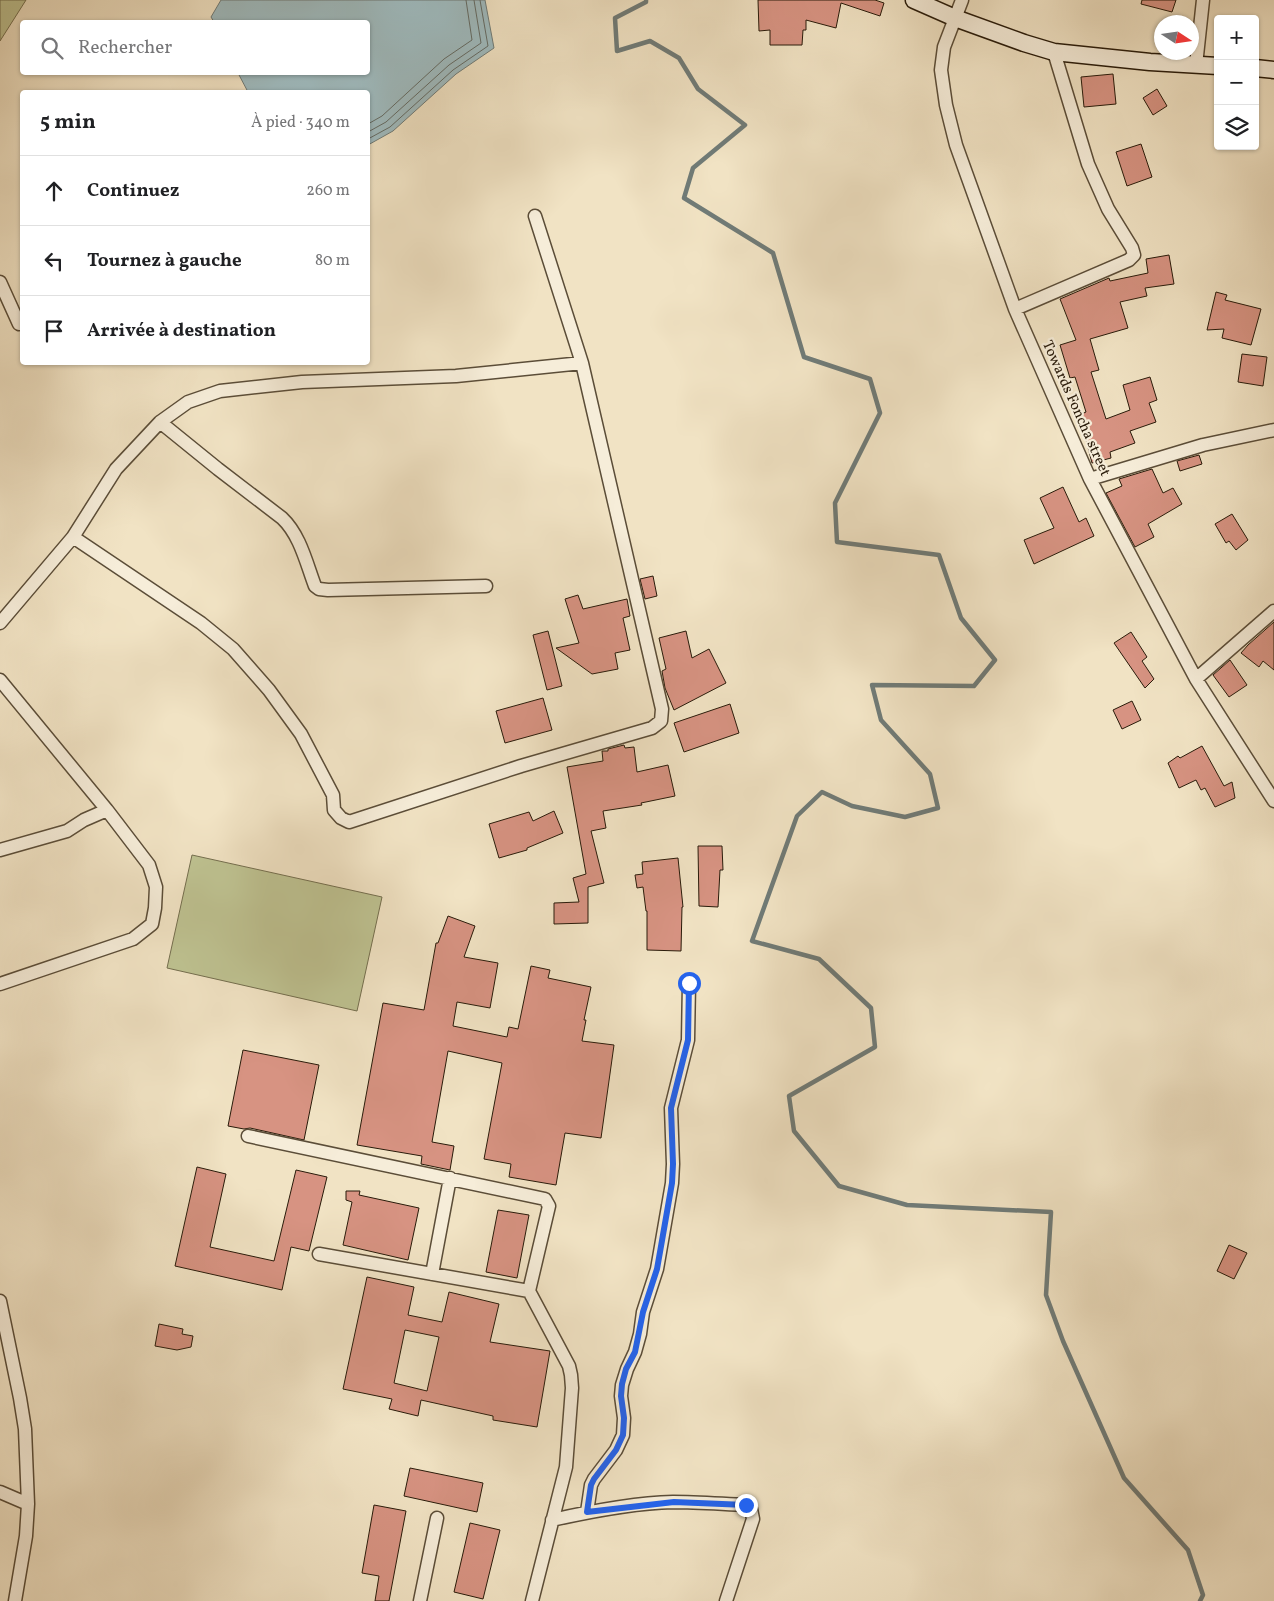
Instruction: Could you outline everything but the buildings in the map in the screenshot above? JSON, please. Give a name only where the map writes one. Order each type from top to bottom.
[{"type":"street","points":[[914,0],[955,18],[1054,52],[1150,62],[1214,66]]},
{"type":"street","name":"Towards Foncha street","points":[[962,0],[944,47],[942,70],[946,106],[956,145],[1015,309],[1090,479],[1196,679],[1274,801]]},
{"type":"street","points":[[1196,65],[1203,0]]},
{"type":"street","points":[[1015,309],[1129,260],[1134,255],[1132,248],[1108,210],[1088,164],[1054,52]]},
{"type":"street","points":[[1259,68],[1274,70]]},
{"type":"street","points":[[73,537],[201,623],[233,649],[269,690],[301,734],[333,795],[334,810],[341,818],[349,822],[521,766],[652,728],[661,721],[662,709],[582,363],[535,216]]},
{"type":"street","points":[[0,282],[19,324]]},
{"type":"street","points":[[0,623],[73,537],[116,469],[160,422],[188,402],[220,391],[302,382],[456,376],[582,363]]},
{"type":"street","points":[[160,422],[291,526],[315,586],[319,589],[486,586]]},
{"type":"street","points":[[1090,479],[1204,445],[1274,430]]},
{"type":"street","points":[[1196,679],[1274,611]]},
{"type":"street","points":[[0,680],[107,810],[149,865],[156,887],[152,924],[133,939],[0,984]]},
{"type":"street","points":[[0,850],[67,831],[84,820],[107,810]]},
{"type":"street","points":[[587,1512],[591,1485],[616,1450],[623,1435],[622,1384],[626,1369],[635,1352],[643,1312],[657,1269],[672,1183],[671,1108],[688,1040],[689,983]]},
{"type":"street","points":[[248,1136],[545,1199],[549,1206],[529,1291],[568,1366],[572,1388],[566,1467],[532,1601]]},
{"type":"street","points":[[432,1274],[450,1178]]},
{"type":"street","points":[[319,1254],[529,1291]]},
{"type":"street","points":[[0,1302],[25,1429],[28,1504],[26,1536],[15,1601]]},
{"type":"street","points":[[0,1492],[28,1504]]},
{"type":"street","points":[[552,1520],[587,1512],[674,1502],[746,1505],[752,1509],[753,1519],[726,1601]]},
{"type":"street","points":[[420,1601],[436,1518]]},
{"type":"green space","points":[[0,0],[26,0],[0,41]]},
{"type":"green space","points":[[192,855],[382,897],[357,1011],[167,968]]},
{"type":"water","points":[[221,0],[485,0],[494,48],[456,74],[393,131],[370,144],[370,90],[247,90],[239,75],[370,75],[370,20],[213,20],[211,17]]},
{"type":"waterway","points":[[646,0],[646,2],[615,18],[617,51],[650,41],[679,58],[698,89],[745,125],[693,168],[684,198],[773,253],[804,357],[870,379],[880,413],[835,503],[837,542],[939,555],[961,618],[995,660],[974,686],[872,685],[881,720],[930,774],[938,808],[905,817],[852,806],[822,792],[797,816],[752,941],[819,959],[871,1008],[875,1047],[789,1096],[794,1131],[839,1186],[907,1205],[1051,1212],[1046,1295],[1063,1341],[1124,1478],[1188,1550],[1203,1595],[1200,1601]]},
{"type":"route","points":[[689,983],[688,1040],[671,1108],[672,1183],[657,1269],[643,1312],[635,1352],[626,1369],[622,1384],[623,1435],[616,1450],[591,1485],[587,1512],[674,1502],[746,1505]]}]
